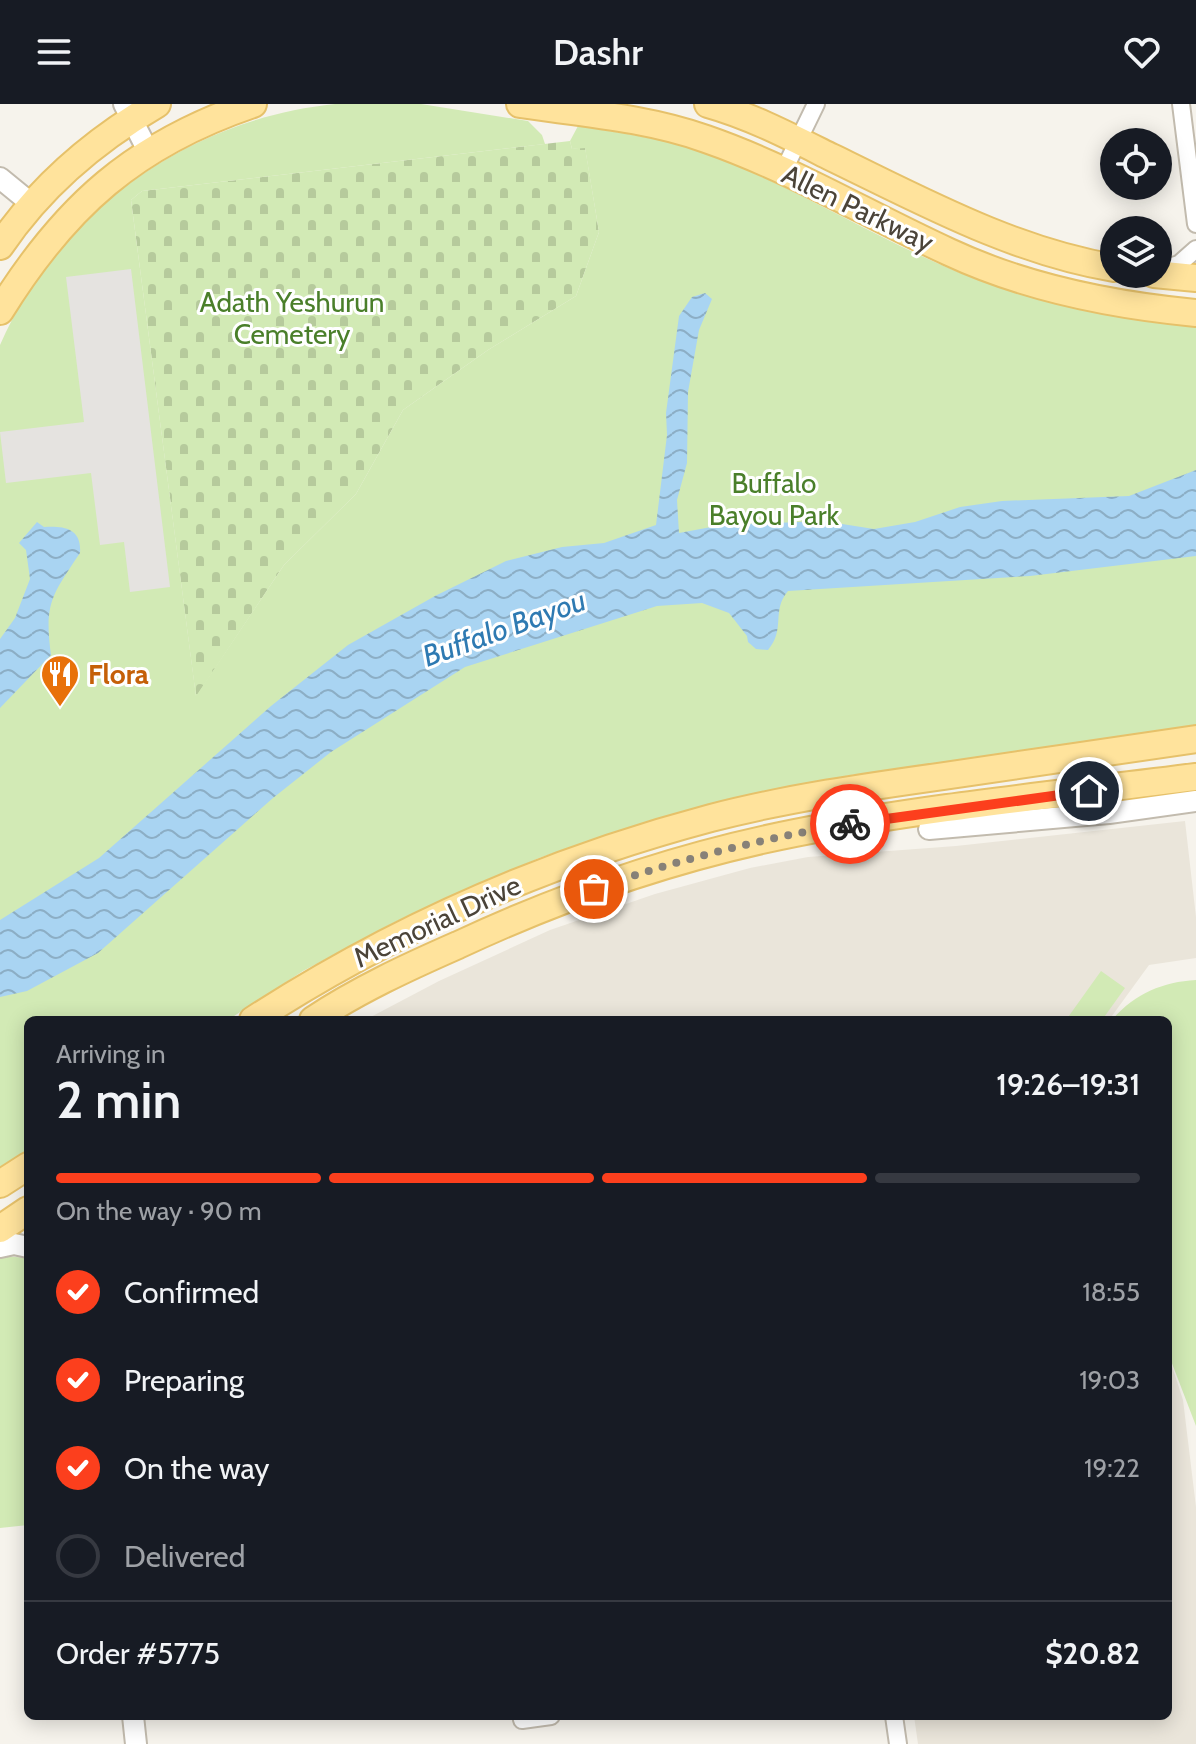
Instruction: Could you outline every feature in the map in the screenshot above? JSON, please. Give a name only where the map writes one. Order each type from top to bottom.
[{"type":"main road","points":[[0,246],[61,172],[128,112],[157,104]]},
{"type":"main road","points":[[0,311],[29,265],[88,198],[148,151],[208,119],[253,104]]},
{"type":"main road","name":"Allen Parkway","points":[[520,104],[658,126],[705,139],[997,272],[1100,300],[1196,313]]},
{"type":"main road","name":"Allen Parkway","points":[[708,104],[746,116],[1004,237],[1050,254],[1100,265]]},
{"type":"main road","points":[[1172,274],[1196,278]]},
{"type":"main road","name":"Memorial Drive","points":[[259,1016],[311,983],[403,933],[544,871],[631,841],[713,817],[796,799],[1196,739]]},
{"type":"main road","name":"Memorial Drive","points":[[320,1016],[405,969],[546,907],[642,872],[761,841],[931,811],[1196,777]]},
{"type":"main road","points":[[761,841],[819,840],[929,829]]},
{"type":"main road","points":[[0,1184],[24,1169]]},
{"type":"main road","points":[[0,1229],[24,1213]]},
{"type":"street","points":[[783,172],[816,104]]},
{"type":"street","points":[[1181,104],[1196,224]]},
{"type":"street","points":[[128,112],[148,151]]},
{"type":"street","points":[[0,178],[33,205]]},
{"type":"street","points":[[1172,266],[1196,249]]},
{"type":"street","points":[[929,829],[1109,813],[1196,801]]},
{"type":"street","points":[[0,1247],[14,1244],[24,1246]]},
{"type":"street","points":[[133,1720],[136,1744]]},
{"type":"street","points":[[895,1720],[898,1744]]},
{"type":"shaded area","points":[[131,269],[170,587],[130,592],[124,542],[100,545],[91,473],[6,483],[0,432],[84,422],[66,277]]},
{"type":"shaded area","points":[[1185,821],[1196,917],[1196,958],[1149,965],[1112,1016],[373,1016],[439,981],[550,930],[655,894],[750,868],[808,857],[956,846]]},
{"type":"shaded area","points":[[1172,1366],[1183,1400],[1196,1507],[1196,1744],[918,1744],[915,1720],[1172,1720]]},
{"type":"green space","name":"Buffalo Bayou Park","points":[[335,104],[421,104],[528,121],[542,135],[545,144],[142,191],[131,200],[196,696],[284,565],[356,494],[403,410],[488,350],[576,296],[599,232],[585,148],[572,149],[570,141],[578,126],[657,139],[703,152],[776,184],[920,256],[995,286],[1094,312],[1196,326],[1196,730],[851,775],[710,804],[627,828],[539,858],[397,921],[303,971],[234,1016],[24,1016],[24,1153],[0,1168],[0,345],[25,296],[57,252],[93,213],[135,180],[180,151],[229,129],[281,113]]},
{"type":"green space","name":"Adath Yeshurun Cemetery","points":[[570,141],[572,149],[585,147],[599,232],[576,296],[488,350],[403,410],[356,494],[284,565],[196,697],[131,200],[142,191]]},
{"type":"green space","points":[[1101,971],[1125,988],[1105,1016],[1069,1016]]},
{"type":"green space","points":[[1196,980],[1196,1426],[1172,1363],[1172,1016],[1116,1016],[1139,996],[1172,983]]},
{"type":"green space","points":[[0,1258],[24,1258],[24,1525],[0,1528]]},
{"type":"water","name":"Buffalo Bayou","points":[[705,293],[712,299],[699,330],[688,392],[687,463],[677,500],[679,533],[722,525],[823,521],[874,529],[915,522],[960,507],[1002,501],[1129,496],[1196,470],[1196,556],[1030,576],[788,591],[780,606],[776,635],[768,650],[756,649],[748,642],[747,636],[729,613],[702,603],[657,606],[465,667],[331,752],[273,798],[98,953],[27,991],[0,997],[0,920],[99,858],[271,706],[348,645],[435,596],[506,561],[562,547],[604,543],[656,525],[679,316],[692,297]]},
{"type":"water","points":[[37,522],[44,527],[70,530],[78,538],[80,553],[52,600],[49,623],[51,655],[0,708],[0,639],[15,618],[30,579],[26,550],[19,543]]},
{"type":"way so far","points":[[594,889],[642,872],[761,841],[850,824]]},
{"type":"place","name":"Flora","points":[[60,708]]},
{"type":"route","points":[[850,824],[1089,791]]}]
